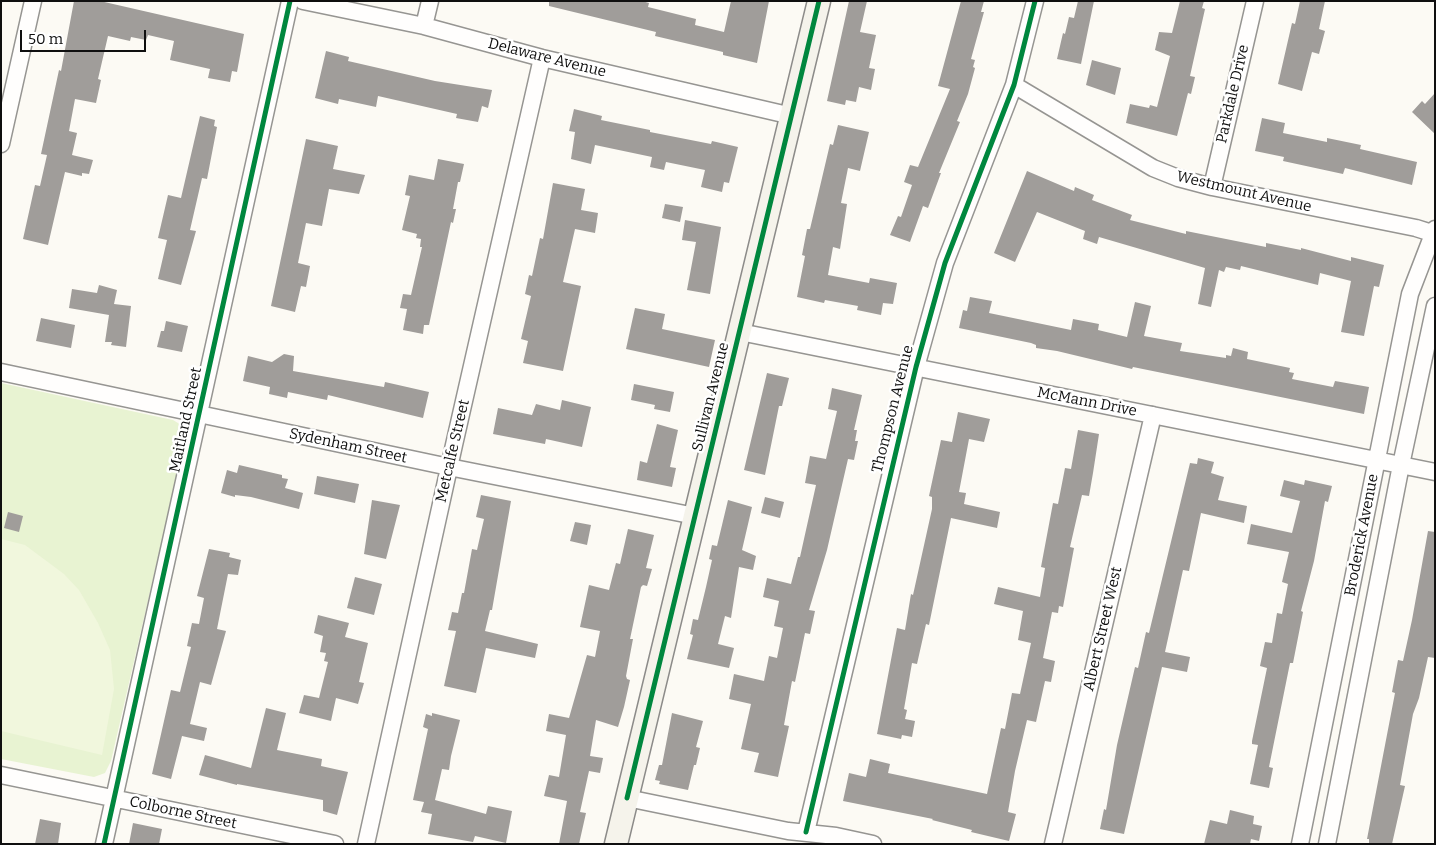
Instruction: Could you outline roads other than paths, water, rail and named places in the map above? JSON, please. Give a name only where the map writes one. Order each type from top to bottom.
[{"type":"street","points":[[1,144],[33,1]]},
{"type":"street","name":"Maitland Street","points":[[104,844],[290,1]]},
{"type":"street","name":"Delaware Avenue","points":[[303,1],[424,26],[542,58],[792,116]]},
{"type":"street","points":[[424,26],[430,1]]},
{"type":"street","name":"Sullivan Avenue","points":[[616,844],[820,1]]},
{"type":"street","name":"Thompson Avenue","points":[[806,832],[916,367],[945,263],[1014,85],[1035,1]]},
{"type":"street","name":"Parkdale Drive","points":[[1212,187],[1255,1]]},
{"type":"street","name":"Metcalfe Street","points":[[366,844],[542,58]]},
{"type":"street","name":"Westmount Avenue","points":[[1014,85],[1153,168],[1212,187],[1434,232]]},
{"type":"street","name":"Broderick Avenue","points":[[1300,844],[1410,294],[1434,232]]},
{"type":"street","name":"Broderick Avenue","points":[[1327,844],[1401,465],[1435,306]]},
{"type":"street","name":"McMann Drive","points":[[740,332],[1435,472]]},
{"type":"street","name":"Sydenham Street","points":[[1,372],[449,467],[695,516]]},
{"type":"street","name":"Albert Street West","points":[[1054,844],[1153,415]]},
{"type":"street","name":"Colborne Street","points":[[1,775],[335,844]]},
{"type":"street","points":[[627,798],[788,831],[806,832],[873,844]]}]
